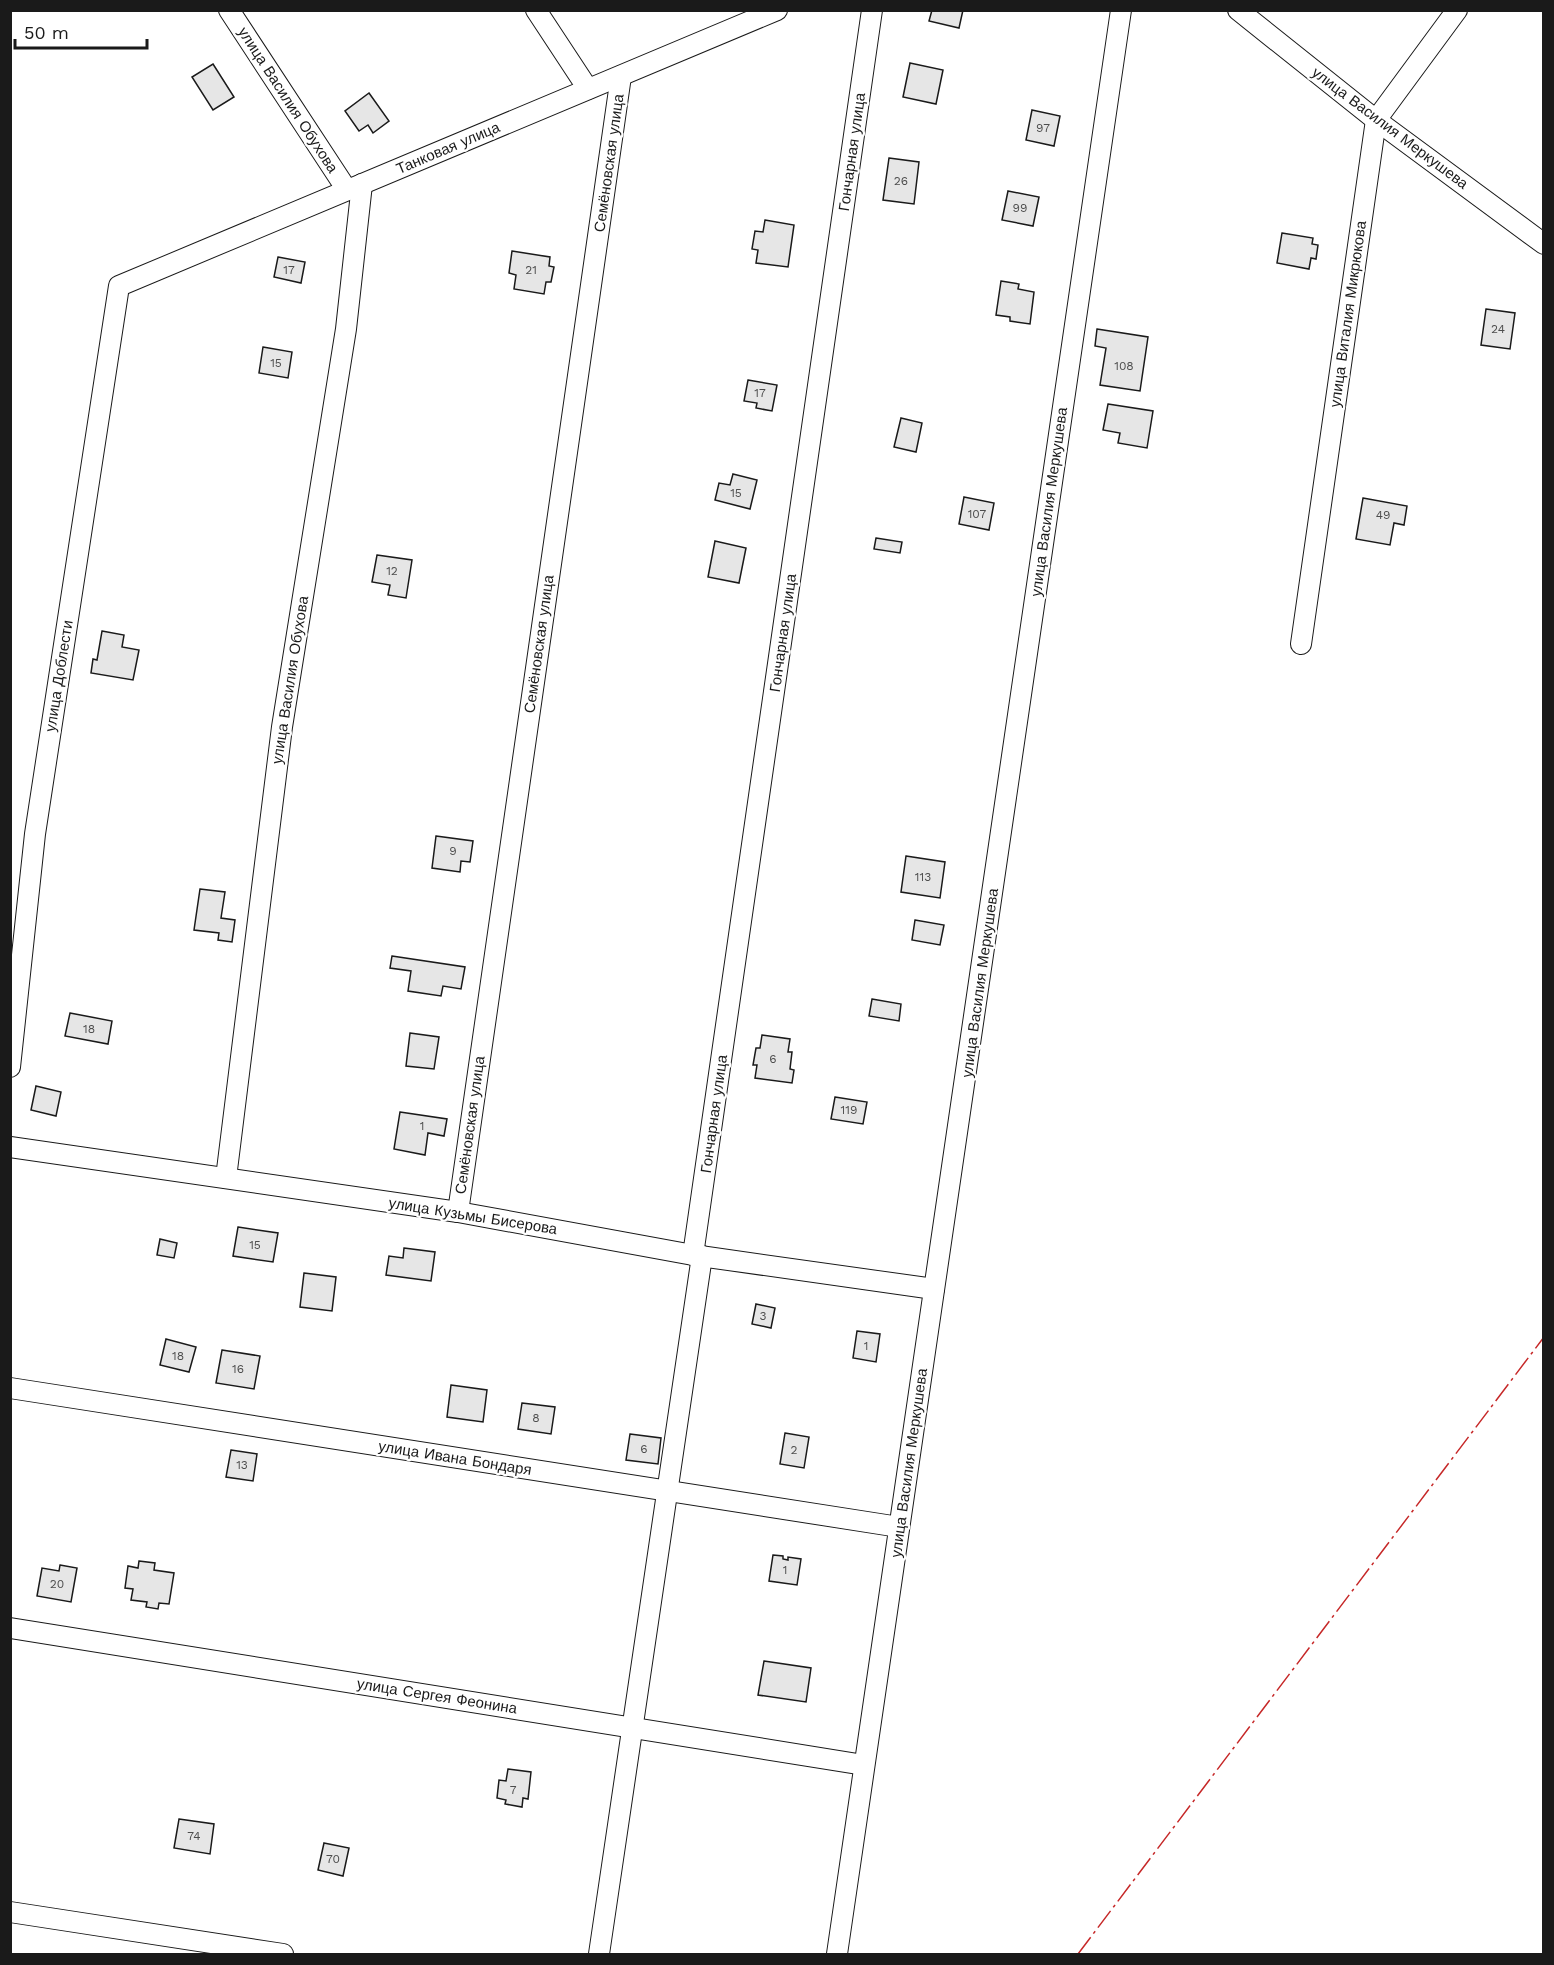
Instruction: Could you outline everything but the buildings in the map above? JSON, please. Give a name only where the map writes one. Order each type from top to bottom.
[{"type":"street","name":"улица Василия Обухова","points":[[226,1178],[282,727],[346,329],[355,187],[229,10]]},
{"type":"street","name":"Семёновская улица","points":[[536,10],[588,89]]},
{"type":"street","name":"Танковая улица","points":[[119,286],[777,10]]},
{"type":"street","name":"Гончарная улица","points":[[599,1954],[668,1491],[698,1256],[872,10]]},
{"type":"street","name":"улица Василия Меркушева","points":[[837,1954],[1120,10]]},
{"type":"street","name":"улица Василия Меркушева","points":[[1238,10],[1376,120],[1544,244]]},
{"type":"street","name":"улица Виталия Микрюкова","points":[[1301,644],[1376,120],[1457,10]]},
{"type":"street","name":"Семёновская улица","points":[[458,1212],[621,76]]},
{"type":"street","name":"улица Доблести","points":[[10,1067],[34,834],[119,286]]},
{"type":"street","name":"улица Кузьмы Бисерова","points":[[10,1147],[458,1212],[698,1256],[934,1289]]},
{"type":"street","name":"улица Ивана Бондаря","points":[[10,1388],[899,1527]]},
{"type":"street","name":"улица Сергея Феонина","points":[[10,1628],[864,1765]]},
{"type":"street","points":[[10,1912],[283,1954]]},
{"type":"power","points":[[1078,1954],[1544,1337]]}]
